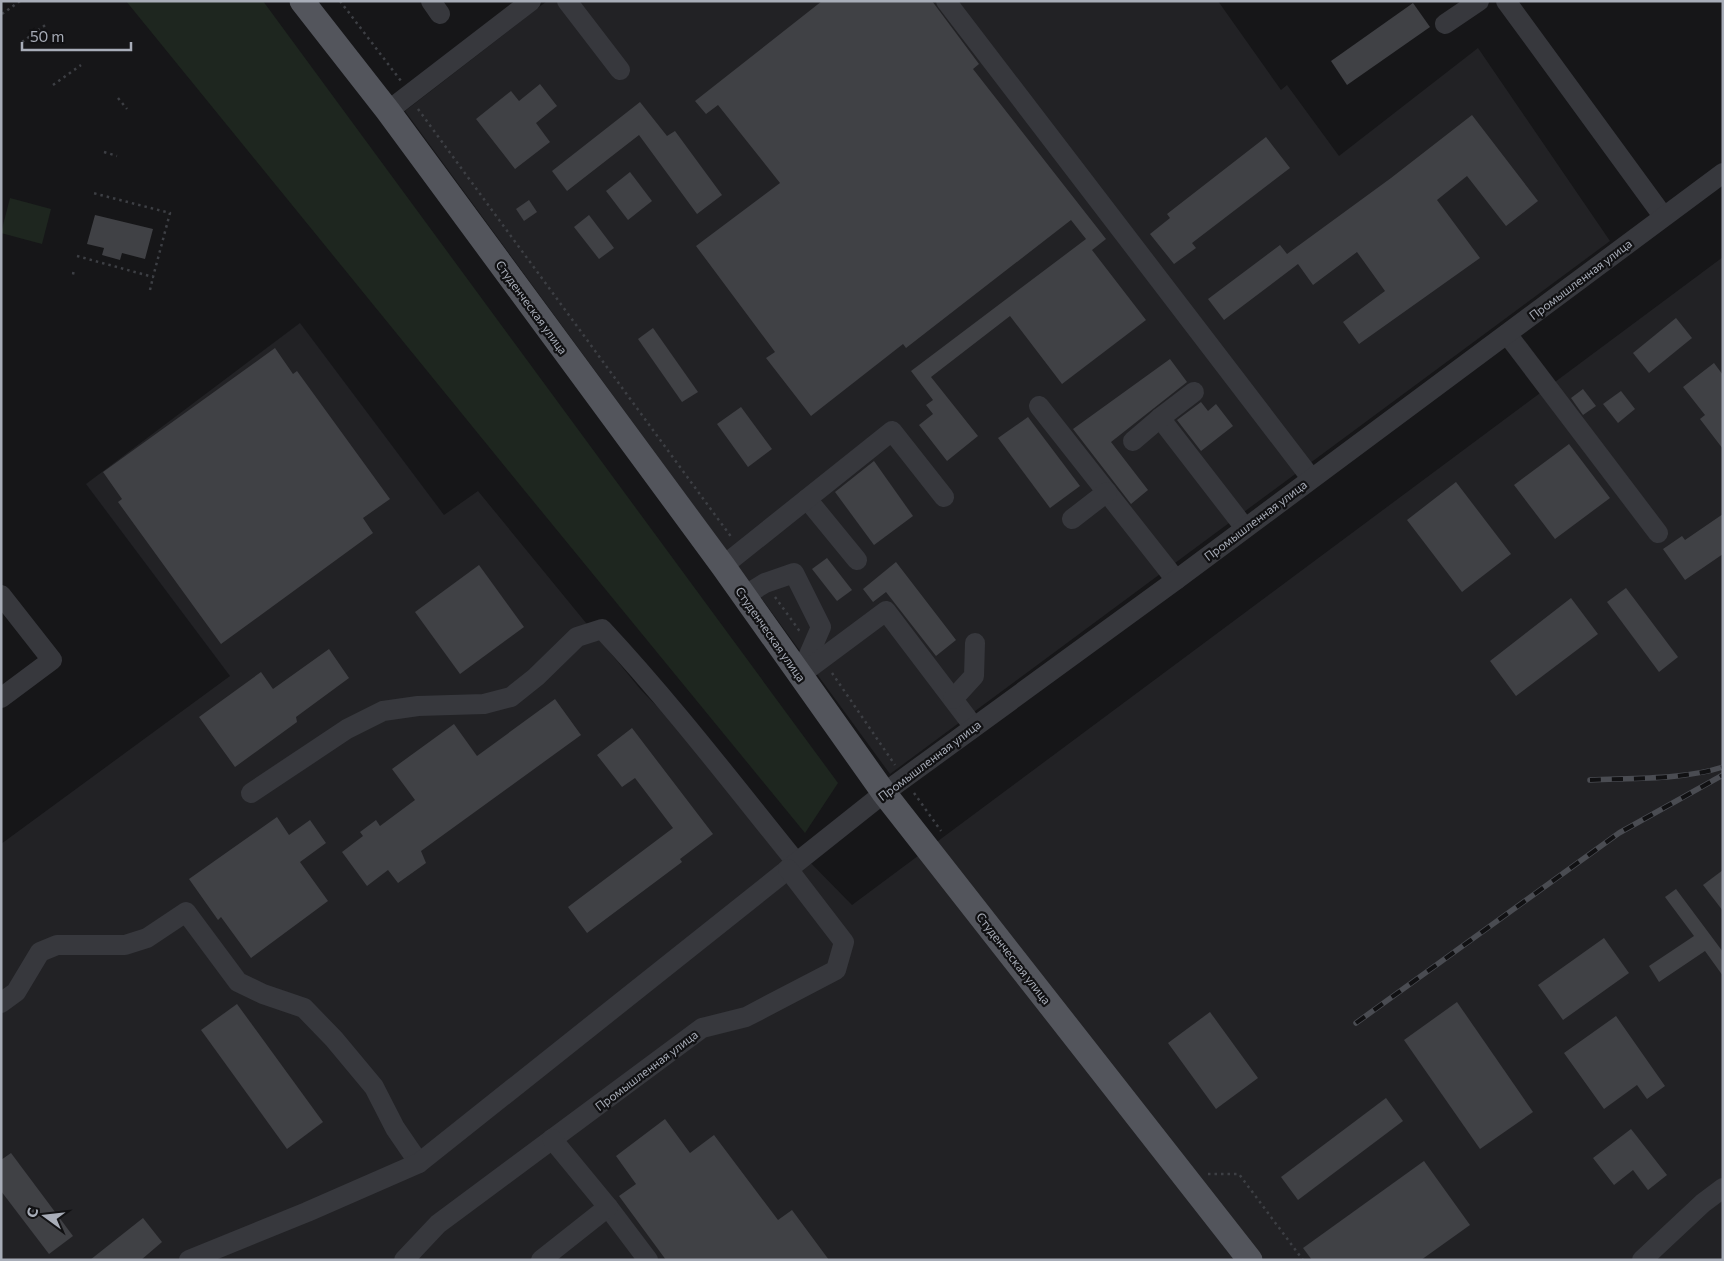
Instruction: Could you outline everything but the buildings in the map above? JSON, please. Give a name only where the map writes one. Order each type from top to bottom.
[{"type":"main road","name":"Студенческая улица","points":[[302,1],[388,111],[723,566],[884,793],[1250,1260]]},
{"type":"street","points":[[388,111],[531,1]]},
{"type":"street","points":[[567,1],[620,70]]},
{"type":"street","points":[[946,1],[1311,478]]},
{"type":"street","points":[[1445,24],[1479,1]]},
{"type":"street","points":[[1506,1],[1663,216]]},
{"type":"street","name":"Промышленная улица","points":[[189,1260],[307,1212],[419,1163],[884,793],[1176,580],[1723,173]]},
{"type":"street","points":[[1507,334],[1658,534]]},
{"type":"street","points":[[1133,441],[1194,392]]},
{"type":"street","points":[[1039,406],[1176,580]]},
{"type":"street","points":[[1160,418],[1245,528]]},
{"type":"street","points":[[723,566],[892,431],[944,496]]},
{"type":"street","points":[[1072,519],[1106,492]]},
{"type":"street","points":[[807,499],[857,560]]},
{"type":"street","points":[[744,596],[765,583],[794,573],[821,627],[800,675]]},
{"type":"street","points":[[1,595],[52,660],[1,698]]},
{"type":"street","points":[[800,675],[886,611],[974,727]]},
{"type":"street","points":[[251,792],[347,729],[383,710],[418,706],[484,704],[511,697],[536,677],[577,637],[602,630],[676,714],[792,866]]},
{"type":"street","points":[[953,699],[974,676],[975,643]]},
{"type":"street","name":"Промышленная улица","points":[[404,1260],[438,1224],[702,1028],[746,1017],[836,970],[844,942],[792,866]]},
{"type":"street","points":[[1,1003],[16,992],[40,952],[57,944],[125,945],[147,938],[186,912],[238,982],[263,994],[304,1008],[334,1039],[374,1087],[395,1128],[419,1163]]},
{"type":"street","points":[[552,1139],[608,1207],[648,1260]]},
{"type":"street","points":[[1642,1260],[1703,1203],[1723,1188]]},
{"type":"street","points":[[541,1260],[608,1207]]},
{"type":"path","points":[[2,14],[20,1]]},
{"type":"path","points":[[22,42],[48,23]]},
{"type":"path","points":[[53,85],[81,65]]},
{"type":"path","points":[[118,98],[127,109]]},
{"type":"path","points":[[104,152],[117,156]]},
{"type":"path","points":[[93,192],[171,212],[150,290]]},
{"type":"path","points":[[77,256],[153,277]]},
{"type":"path","points":[[72,273],[78,274]]},
{"type":"shaded area","points":[[126,1],[263,1],[838,783],[805,833],[520,485]]},
{"type":"shaded area","points":[[547,1],[1218,1],[1281,90],[1287,85],[1339,156],[1478,48],[1610,241],[890,774],[405,111]]},
{"type":"shaded area","points":[[10,198],[51,209],[42,244],[1,233]]},
{"type":"shaded area","points":[[1723,257],[1723,1260],[1,1260],[1,844],[230,676],[86,484],[300,323],[444,515],[478,491],[641,690],[852,905]]},
{"type":"railway","points":[[1590,780],[1674,776],[1723,767]]},
{"type":"railway","points":[[1356,1023],[1619,833],[1723,775]]}]
